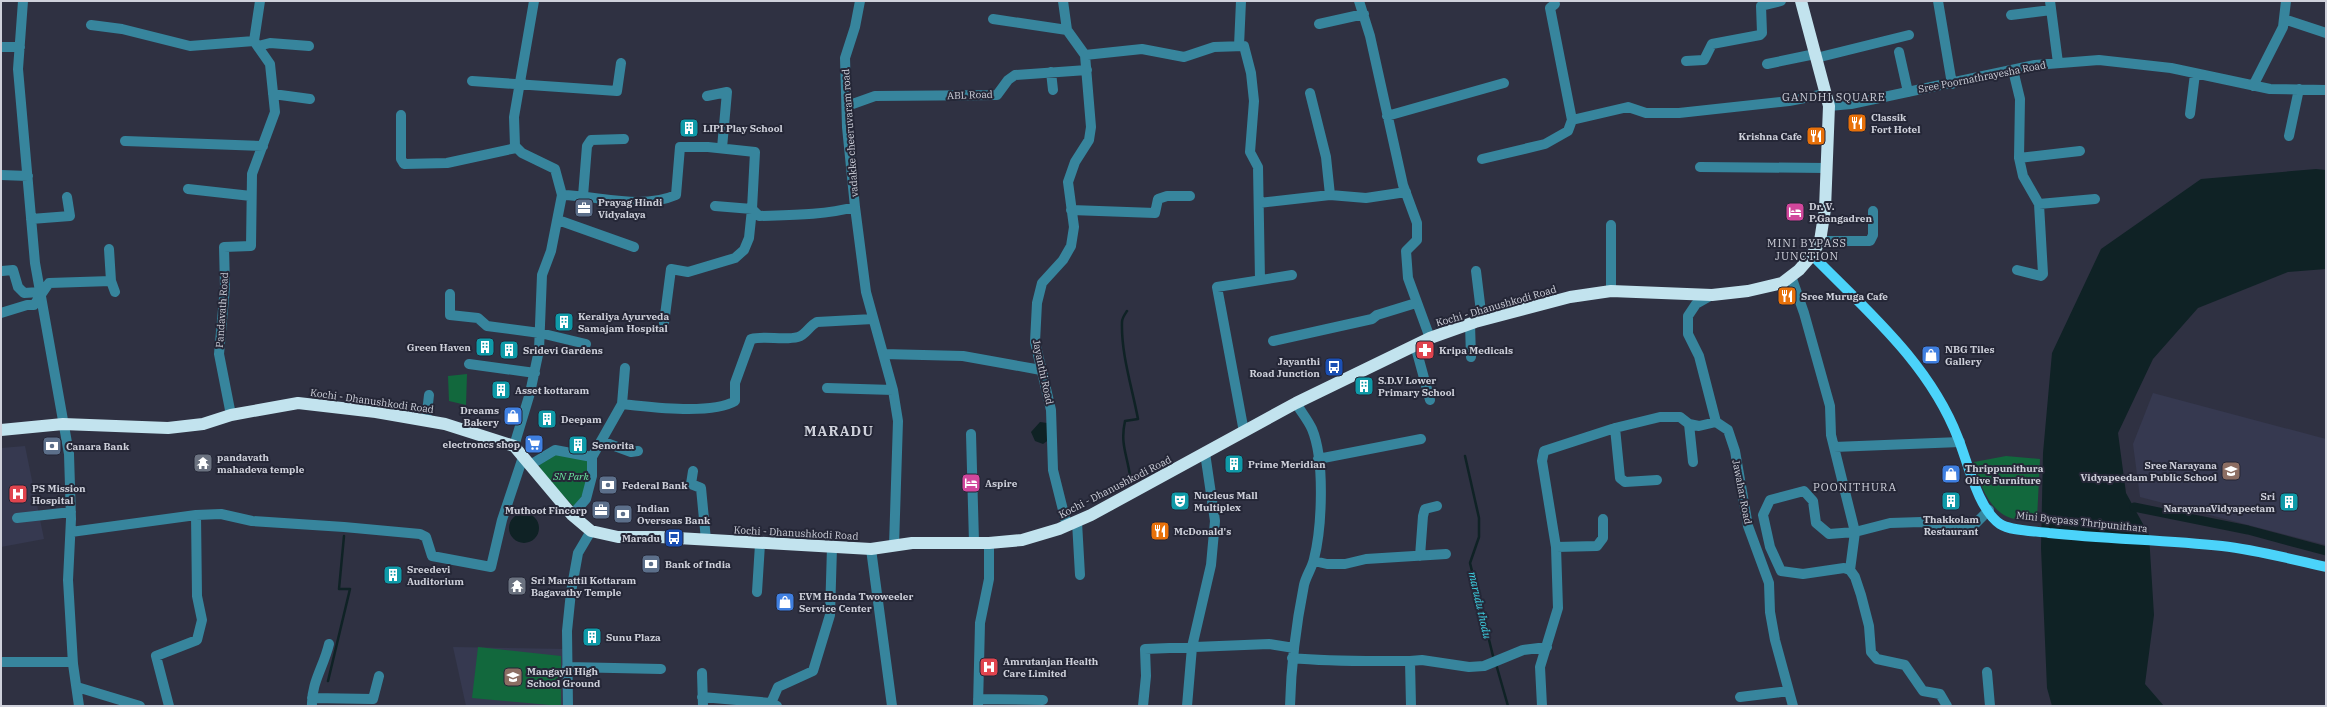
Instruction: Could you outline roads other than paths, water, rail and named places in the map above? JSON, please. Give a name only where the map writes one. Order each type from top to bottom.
[{"type":"highway","name":"Kochi - Dhanushkodi Road","points":[[1,430],[63,424],[168,428],[203,424],[231,415],[298,403],[376,412],[445,424],[514,446],[572,515],[592,531],[618,537],[660,537],[760,544],[871,549],[912,543],[989,543],[1022,540],[1072,524],[1296,403],[1430,338],[1470,324],[1570,297],[1611,291],[1712,295],[1748,291],[1782,283],[1812,255],[1823,235],[1829,106],[1802,1]]},
{"type":"main road","name":"Mini Byepass Thripunithara","points":[[1812,255],[1862,302],[1918,367],[1933,388],[1960,442],[1980,500],[2000,524],[2021,530],[2220,546],[2259,551],[2326,567]]},
{"type":"street","points":[[23,1],[18,69],[31,219],[40,294],[69,454],[71,532],[68,580],[73,662],[79,706]]},
{"type":"street","points":[[256,43],[260,1]]},
{"type":"street","points":[[516,148],[514,117],[521,84],[534,1]]},
{"type":"street","name":"vadakke cheeruvaram road","points":[[752,209],[759,216],[840,211],[855,207],[847,106],[845,58],[855,27],[860,1]]},
{"type":"street","points":[[1063,1],[1067,30],[1085,55],[1142,49],[1184,57],[1214,47],[1244,46],[1251,74],[1254,101],[1250,152],[1258,168],[1260,280]]},
{"type":"street","points":[[1239,46],[1241,1]]},
{"type":"street","points":[[1359,1],[1364,14],[1406,192],[1417,224],[1417,240],[1406,251],[1408,278],[1430,338]]},
{"type":"street","points":[[1686,61],[1704,60],[1712,44],[1760,35],[1762,33],[1761,6],[1781,1]]},
{"type":"street","points":[[1938,1],[1952,84]]},
{"type":"street","points":[[2253,86],[2283,27],[2286,1]]},
{"type":"street","points":[[1482,159],[1545,144],[1568,131],[1572,120],[1550,8],[1555,4]]},
{"type":"street","points":[[2011,15],[2050,6],[2058,63]]},
{"type":"street","points":[[1319,24],[1364,14]]},
{"type":"street","points":[[993,19],[1067,30]]},
{"type":"street","points":[[2284,19],[2326,33]]},
{"type":"street","points":[[91,25],[122,29],[190,46],[256,43],[309,46]]},
{"type":"street","points":[[1767,64],[1816,56],[1909,35]]},
{"type":"street","name":"Pandavath Road","points":[[231,415],[219,354],[225,287],[224,247],[251,246],[252,174],[275,112],[270,64],[256,43]]},
{"type":"street","points":[[1,47],[20,47]]},
{"type":"street","points":[[1900,52],[1908,92]]},
{"type":"street","name":"Jayanthi Road","points":[[1080,575],[1072,524],[1053,470],[1051,410],[1035,342],[1037,302],[1042,283],[1063,260],[1071,246],[1074,227],[1068,182],[1073,167],[1088,140],[1091,114],[1085,55]]},
{"type":"street","name":"Sree Poornathrayesha Road","points":[[1829,106],[1952,84],[2013,70],[2058,63],[2099,60],[2126,62],[2270,89],[2326,90]]},
{"type":"street","points":[[472,81],[617,92],[621,63]]},
{"type":"street","name":"ABL Road","points":[[847,106],[875,96],[996,95],[1008,80],[1016,75],[1087,70]]},
{"type":"street","points":[[2013,70],[2020,100],[2019,158],[2023,176],[2039,204],[2043,276],[2017,270]]},
{"type":"street","points":[[1051,72],[1053,90]]},
{"type":"street","points":[[2190,114],[2195,74]]},
{"type":"street","points":[[1387,116],[1504,83]]},
{"type":"street","points":[[2289,136],[2300,90]]},
{"type":"street","points":[[707,96],[727,92],[722,148]]},
{"type":"street","points":[[1310,93],[1326,157],[1330,194]]},
{"type":"street","points":[[273,94],[310,99]]},
{"type":"street","points":[[1572,120],[1628,107],[1646,113],[1679,113],[1789,101],[1825,94]]},
{"type":"street","points":[[401,115],[401,159],[404,164],[448,163],[516,148],[555,169],[562,195],[558,220],[542,275],[540,350],[514,446]]},
{"type":"street","points":[[584,196],[587,146],[591,140],[624,139]]},
{"type":"street","points":[[125,141],[263,146]]},
{"type":"street","points":[[562,195],[584,196],[640,203],[663,201],[676,195],[680,147],[722,148],[755,152],[749,238],[744,250],[735,258],[688,272],[671,269],[664,323]]},
{"type":"street","points":[[2019,158],[2080,151]]},
{"type":"street","points":[[1700,167],[1826,168]]},
{"type":"street","points":[[1,175],[28,176]]},
{"type":"street","points":[[188,189],[251,196]]},
{"type":"street","points":[[1259,203],[1330,194],[1366,198],[1406,192]]},
{"type":"street","points":[[1071,210],[1155,212],[1158,199],[1167,196],[1190,196]]},
{"type":"street","points":[[31,219],[70,216],[67,197]]},
{"type":"street","points":[[2039,204],[2095,199]]},
{"type":"street","points":[[715,206],[752,209]]},
{"type":"street","points":[[855,207],[866,292],[893,390],[898,421],[894,546]]},
{"type":"street","points":[[1820,241],[1870,241],[1873,235],[1874,211]]},
{"type":"street","points":[[558,220],[634,247]]},
{"type":"street","points":[[1611,224],[1611,291]]},
{"type":"street","points":[[108,249],[111,281],[115,292]]},
{"type":"street","points":[[2,270],[13,270],[18,287],[24,293],[40,294]]},
{"type":"street","points":[[1476,271],[1482,320]]},
{"type":"street","points":[[1244,432],[1217,287],[1292,275]]},
{"type":"street","points":[[1791,276],[1804,313],[1830,406],[1834,447],[1855,532],[1850,570],[1855,577],[1869,626],[1871,652],[1877,659],[1904,665],[1923,691],[1940,694],[1947,706]]},
{"type":"street","points":[[1,313],[27,304],[34,305],[40,294],[49,283],[111,281]]},
{"type":"street","points":[[450,294],[450,315],[478,318],[487,326],[540,333],[586,344]]},
{"type":"street","points":[[1542,706],[1540,667],[1558,608],[1556,547],[1542,461],[1544,451],[1615,428],[1660,417],[1680,417],[1688,424],[1699,426],[1716,422],[1699,356],[1688,334],[1688,316],[1696,304],[1712,295]]},
{"type":"street","points":[[1273,341],[1372,319],[1377,315],[1416,303]]},
{"type":"street","points":[[622,404],[668,409],[715,408],[728,405],[735,401],[735,383],[751,339],[790,339],[800,337],[812,324],[817,322],[873,319]]},
{"type":"street","points":[[1470,324],[1471,357]]},
{"type":"street","points":[[1415,345],[1430,400]]},
{"type":"street","points":[[883,354],[963,356],[1041,370]]},
{"type":"street","points":[[469,364],[535,373]]},
{"type":"street","points":[[572,515],[586,499],[592,476],[592,457],[622,404],[625,368]]},
{"type":"street","points":[[827,388],[893,390]]},
{"type":"street","points":[[426,421],[429,395]]},
{"type":"street","points":[[1290,706],[1293,653],[1304,582],[1314,561],[1320,526],[1321,493],[1318,458],[1312,430],[1296,403]]},
{"type":"street","name":"Jawahar Road","points":[[1716,422],[1728,430],[1734,451],[1748,526],[1769,583],[1770,612],[1774,640],[1790,691],[1793,706]]},
{"type":"street","points":[[1688,424],[1693,462]]},
{"type":"street","points":[[1615,428],[1620,478],[1625,482],[1657,480]]},
{"type":"street","points":[[971,434],[974,542]]},
{"type":"street","points":[[1318,458],[1421,439]]},
{"type":"street","points":[[601,441],[631,452],[638,451]]},
{"type":"street","points":[[1834,447],[1960,442]]},
{"type":"street","points":[[71,532],[196,515],[221,514],[252,522],[344,526],[420,534],[426,537],[432,556],[491,567],[502,520],[526,461],[556,450],[592,457]]},
{"type":"street","points":[[1187,706],[1192,647],[1210,565],[1214,521],[1205,453]]},
{"type":"street","points":[[693,471],[691,484],[701,488],[706,540]]},
{"type":"street","points":[[1850,570],[1823,570],[1803,574],[1781,571],[1770,547],[1763,514],[1770,500],[1804,491],[1813,501],[1816,523],[1829,534],[1855,532],[1890,523],[1920,522],[1950,528],[1972,527],[1989,510]]},
{"type":"street","points":[[1420,556],[1423,516],[1425,509],[1437,506]]},
{"type":"street","points":[[17,518],[71,512]]},
{"type":"street","points":[[169,706],[156,656],[197,640],[202,620],[197,596],[196,515]]},
{"type":"street","points":[[1556,547],[1596,546],[1602,538],[1603,519]]},
{"type":"street","points":[[568,706],[568,625],[578,553],[592,531]]},
{"type":"street","points":[[989,543],[989,579],[980,623],[978,702],[1043,700]]},
{"type":"street","points":[[757,592],[760,544]]},
{"type":"street","points":[[702,673],[702,702],[775,705],[778,687],[813,671],[830,615],[832,547]]},
{"type":"street","points":[[871,549],[892,706]]},
{"type":"street","points":[[1314,561],[1327,564],[1345,564],[1366,559],[1446,554]]},
{"type":"street","points":[[329,644],[323,664],[313,685],[312,702],[373,699],[379,676]]},
{"type":"street","points":[[1143,706],[1146,676],[1145,649],[1269,644],[1293,653],[1330,662],[1359,660],[1410,662],[1422,660],[1469,667],[1484,666],[1523,650],[1547,647]]},
{"type":"street","points":[[3,662],[73,662]]},
{"type":"street","points":[[1410,662],[1411,706]]},
{"type":"street","points":[[567,667],[661,669]]},
{"type":"street","points":[[1987,672],[1990,706]]},
{"type":"street","points":[[76,687],[140,706]]},
{"type":"street","points":[[1740,697],[1790,691]]},
{"type":"waterway","points":[[1110,491],[1130,476],[1123,436],[1125,421],[1138,419],[1123,346],[1122,321],[1127,311]]},
{"type":"waterway","name":"marudu thodu","points":[[1465,456],[1479,518],[1479,537],[1470,563],[1494,660]]},
{"type":"waterway","points":[[2134,507],[2248,530],[2326,551]]},
{"type":"waterway","points":[[328,681],[350,589],[339,589],[344,536]]},
{"type":"waterway","name":"marudu thodu","points":[[1496,664],[1508,706]]},
{"type":"place","name":"Classik Fort Hotel","points":[[1857,123]]},
{"type":"place","name":"LIPI Play School","points":[[689,128]]},
{"type":"place","name":"Krishna Cafe","points":[[1816,136]]},
{"type":"place","name":"Prayag Hindi Vidyalaya","points":[[584,208]]},
{"type":"place","name":"Dr. V. P.Gangadren","points":[[1795,212]]},
{"type":"place","name":"Sree Muruga Cafe","points":[[1787,296]]},
{"type":"place","name":"Keraliya Ayurveda Samajam Hospital","points":[[564,322]]},
{"type":"place","name":"Green Haven","points":[[485,347]]},
{"type":"place","name":"Sridevi Gardens","points":[[509,350]]},
{"type":"place","name":"Kripa Medicals","points":[[1425,350]]},
{"type":"place","name":"NBG Tiles Gallery","points":[[1931,355]]},
{"type":"place","name":"Jayanthi Road Junction","points":[[1334,367]]},
{"type":"place","name":"S.D.V Lower Primary School","points":[[1364,386]]},
{"type":"place","name":"Asset kottaram","points":[[501,390]]},
{"type":"place","name":"Dreams Bakery","points":[[513,416]]},
{"type":"place","name":"Deepam","points":[[547,419]]},
{"type":"place","name":"electroncs shop","points":[[534,444]]},
{"type":"place","name":"Senorita","points":[[578,445]]},
{"type":"place","name":"Canara Bank","points":[[52,446]]},
{"type":"place","name":"pandavath mahadeva temple","points":[[203,463]]},
{"type":"place","name":"Prime Meridian","points":[[1234,464]]},
{"type":"place","name":"Sree Narayana Vidyapeedam Public School","points":[[2231,471]]},
{"type":"place","name":"Thrippunithura Olive Furniture","points":[[1951,474]]},
{"type":"place","name":"Aspire","points":[[971,483]]},
{"type":"place","name":"Federal Bank","points":[[608,485]]},
{"type":"place","name":"PS Mission Hospital","points":[[18,494]]},
{"type":"place","name":"Nucleus Mall Multiplex","points":[[1180,501]]},
{"type":"place","name":"Thakkolam Restaurant","points":[[1951,501]]},
{"type":"place","name":"Sri NarayanaVidyapeetam","points":[[2289,502]]},
{"type":"place","name":"Muthoot Fincorp","points":[[601,510]]},
{"type":"place","name":"Indian Overseas Bank","points":[[623,514]]},
{"type":"place","name":"McDonald's","points":[[1160,531]]},
{"type":"place","name":"Maradu","points":[[674,538]]},
{"type":"place","name":"Bank of India","points":[[651,564]]},
{"type":"place","name":"Sreedevi Auditorium","points":[[393,575]]},
{"type":"place","name":"Sri Marattil Kottaram Bagavathy Temple","points":[[517,586]]},
{"type":"place","name":"EVM Honda Twoweeler Service Center","points":[[785,602]]},
{"type":"place","name":"Sunu Plaza","points":[[592,637]]},
{"type":"place","name":"Amrutanjan Health Care Limited","points":[[989,667]]},
{"type":"place","name":"Mangayil High School Ground","points":[[513,677]]},
{"type":"district","name":"GANDHI SQUARE","points":[[1834,97]]},
{"type":"district","name":"MINI BYPASS JUNCTION","points":[[1807,249]]},
{"type":"district","name":"MARADU","points":[[839,431]]},
{"type":"district","name":"POONITHURA","points":[[1855,487]]},
{"type":"park label","name":"SN Park","points":[[571,476]]}]
